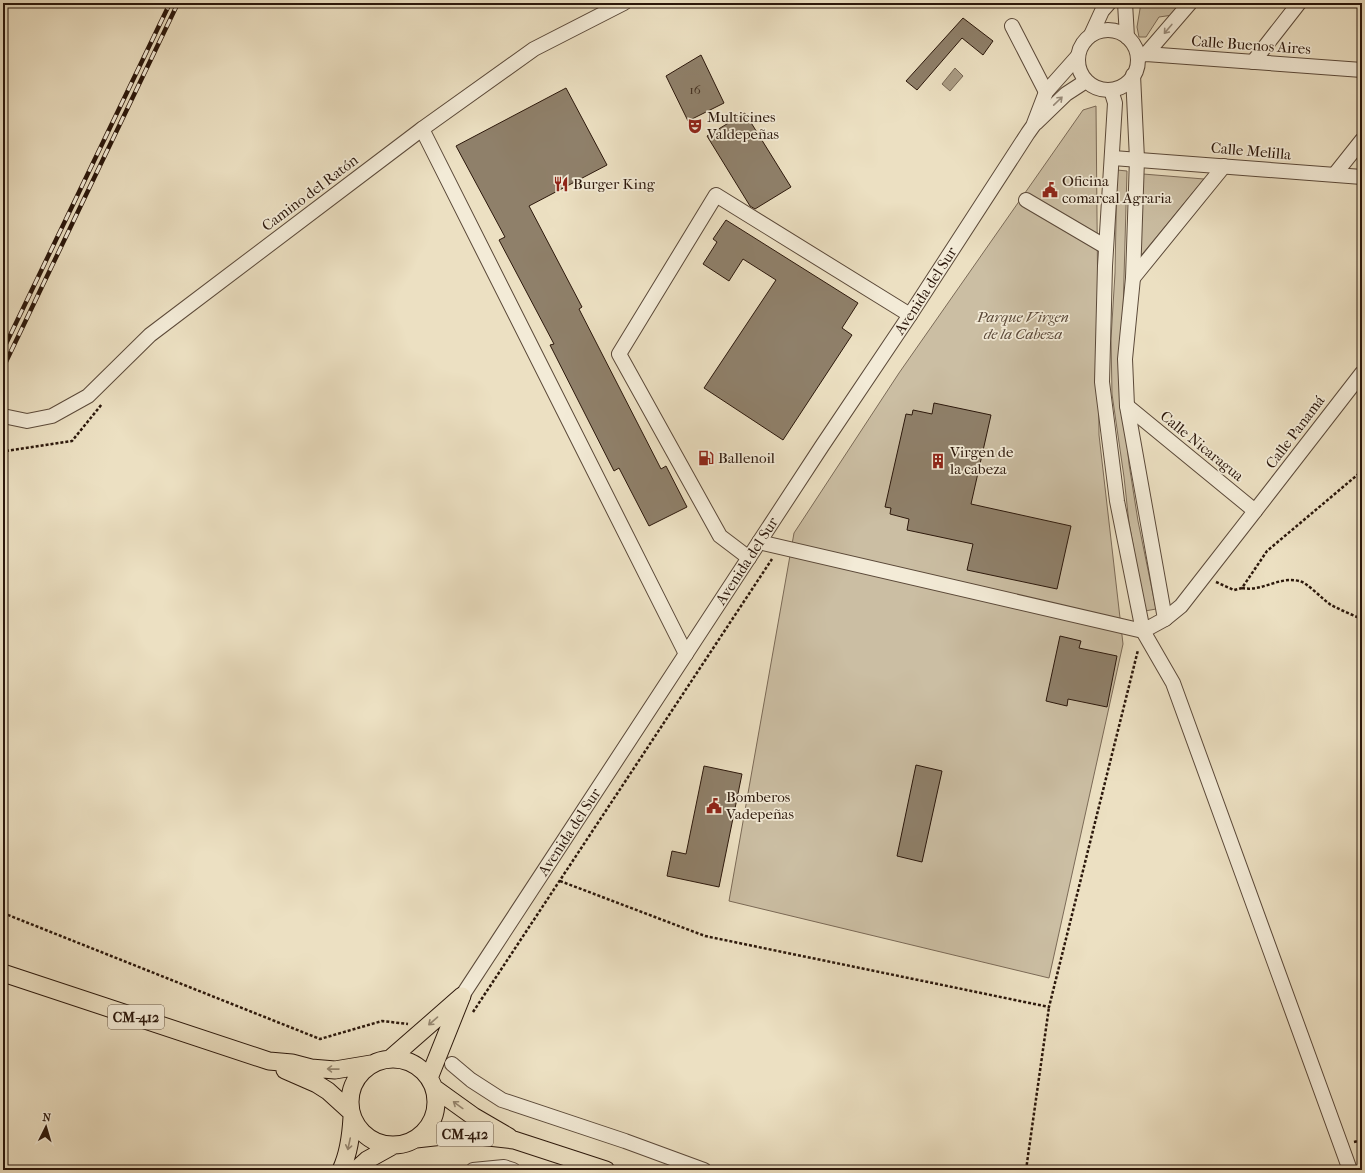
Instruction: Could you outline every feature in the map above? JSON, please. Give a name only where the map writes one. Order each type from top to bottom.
[{"type":"main road","name":"CM-412","points":[[3,973],[269,1061],[287,1072],[317,1084],[328,1091],[351,1114],[359,1129],[369,1138],[381,1143],[394,1145],[416,1139],[462,1134],[514,1140],[606,1170]]},
{"type":"main road","name":"Avenida del Sur","points":[[390,1059],[462,996]]},
{"type":"main road","name":"Avenida del Sur","points":[[431,1083],[462,996]]},
{"type":"main road","name":"CM-412","points":[[269,1061],[292,1063],[311,1068],[335,1070],[371,1064],[380,1060],[401,1059],[412,1063],[421,1069],[431,1083],[473,1116],[514,1140]]},
{"type":"main road","name":"CM-412","points":[[351,1114],[350,1097],[353,1084],[360,1073],[371,1064]]},
{"type":"main road","name":"CM-412","points":[[416,1139],[426,1129],[434,1116],[436,1102],[431,1083]]},
{"type":"main road","points":[[341,1170],[351,1137],[351,1114]]},
{"type":"main road","points":[[356,1170],[367,1160],[394,1145]]},
{"type":"street","name":"Camino del Ratón","points":[[3,416],[27,421],[52,416],[88,396],[150,335],[422,129],[534,49],[624,3]]},
{"type":"street","points":[[1091,35],[1102,11],[1109,3]]},
{"type":"street","points":[[1125,3],[1128,37]]},
{"type":"street","points":[[1165,619],[1127,406],[1125,359],[1133,278],[1137,159],[1134,75],[1142,55],[1190,3]]},
{"type":"street","points":[[1253,62],[1299,3]]},
{"type":"street","points":[[1012,26],[1046,92]]},
{"type":"street","points":[[1134,75],[1128,82],[1111,90],[1094,86],[1086,81],[1080,69],[1078,56],[1080,48],[1085,40],[1091,35],[1100,31],[1110,30],[1119,32],[1128,37],[1142,55]]},
{"type":"street","name":"Calle Buenos Aires","points":[[1142,55],[1362,70]]},
{"type":"street","name":"Avenida del Sur","points":[[462,996],[1033,126],[1046,92],[1078,56]]},
{"type":"street","name":"Avenida del Sur","points":[[1033,126],[1066,94],[1086,81]]},
{"type":"street","points":[[1111,90],[1116,103],[1106,247],[1102,382],[1117,501],[1143,631],[1173,683],[1350,1170]]},
{"type":"street","points":[[422,129],[686,654]]},
{"type":"street","points":[[1335,174],[1362,140]]},
{"type":"street","name":"Calle Melilla","points":[[1113,158],[1362,177]]},
{"type":"street","points":[[1133,278],[1224,166]]},
{"type":"street","points":[[749,558],[720,536],[619,354],[716,195],[910,315]]},
{"type":"street","points":[[1026,200],[1106,247]]},
{"type":"street","name":"Calle Panamá","points":[[1143,631],[1165,619],[1181,606],[1362,373]]},
{"type":"street","name":"Calle Nicaragua","points":[[1127,406],[1255,511]]},
{"type":"street","points":[[759,542],[1143,631]]},
{"type":"street","points":[[452,1064],[471,1080],[502,1100],[625,1141],[704,1170]]},
{"type":"street","points":[[473,1170],[504,1167],[513,1170]]},
{"type":"path","points":[[1242,588],[1267,551],[1362,471]]},
{"type":"path","points":[[473,1013],[774,557]]},
{"type":"path","points":[[1205,575],[1219,584],[1234,590],[1242,588],[1250,590],[1265,587],[1278,581],[1300,581],[1331,604],[1362,620]]},
{"type":"path","points":[[1026,1170],[1049,1007],[1143,631]]},
{"type":"path","points":[[560,881],[705,936],[1049,1007]]},
{"type":"path","points":[[3,913],[320,1039],[382,1021],[428,1026]]},
{"type":"green space","points":[[1141,3],[1189,3],[1173,15],[1159,17],[1146,37],[1139,37],[1137,27]]},
{"type":"green space","name":"Parque Virgen de la Cabeza","points":[[1096,106],[1099,435],[1123,644],[1049,978],[729,901],[794,533],[899,373],[1083,110]]},
{"type":"green space","points":[[1117,170],[1127,171],[1121,385],[1129,464],[1138,521],[1156,609],[1145,611],[1129,523],[1112,394],[1111,339],[1115,273]]},
{"type":"green space","points":[[1143,174],[1204,179],[1139,258]]},
{"type":"shaded area","points":[[955,68],[963,76],[950,91],[942,84]]},
{"type":"building","points":[[963,18],[993,41],[983,55],[962,38],[917,90],[906,81]]},
{"type":"building","points":[[701,55],[724,103],[688,121],[666,76]]},
{"type":"building","points":[[566,88],[607,165],[529,206],[582,307],[579,309],[661,469],[666,466],[687,507],[649,526],[619,468],[614,471],[550,345],[554,344],[499,240],[505,237],[456,146]]},
{"type":"building","points":[[745,113],[791,187],[755,209],[750,206],[707,136]]},
{"type":"building","points":[[726,220],[858,303],[842,328],[852,335],[783,440],[704,388],[776,280],[743,259],[729,281],[703,264],[717,242],[713,239]]},
{"type":"building","name":"Virgen de la cabeza","points":[[934,403],[991,415],[971,504],[1071,526],[1057,589],[967,570],[973,544],[907,530],[909,519],[890,514],[891,508],[885,507],[906,414],[912,415],[913,410],[932,414]]},
{"type":"building","points":[[1060,636],[1081,641],[1079,648],[1117,656],[1107,707],[1068,699],[1067,706],[1046,701]]},
{"type":"building","points":[[916,765],[942,771],[922,862],[897,856]]},
{"type":"building","points":[[704,766],[742,774],[719,887],[667,876],[672,851],[686,854]]},
{"type":"railway","points":[[3,350],[170,3]]},
{"type":"railway","points":[[3,368],[178,3]]},
{"type":"place","name":"Multicines Valdepeñas","points":[[695,126]]},
{"type":"place","name":"Burger King","points":[[561,184]]},
{"type":"place","name":"Oficina comarcal Agraria","points":[[1050,190]]},
{"type":"place","name":"Ballenoil","points":[[706,458]]},
{"type":"place","name":"Virgen de la cabeza","points":[[938,461]]},
{"type":"place","name":"Bomberos Vadepeñas","points":[[714,806]]}]
